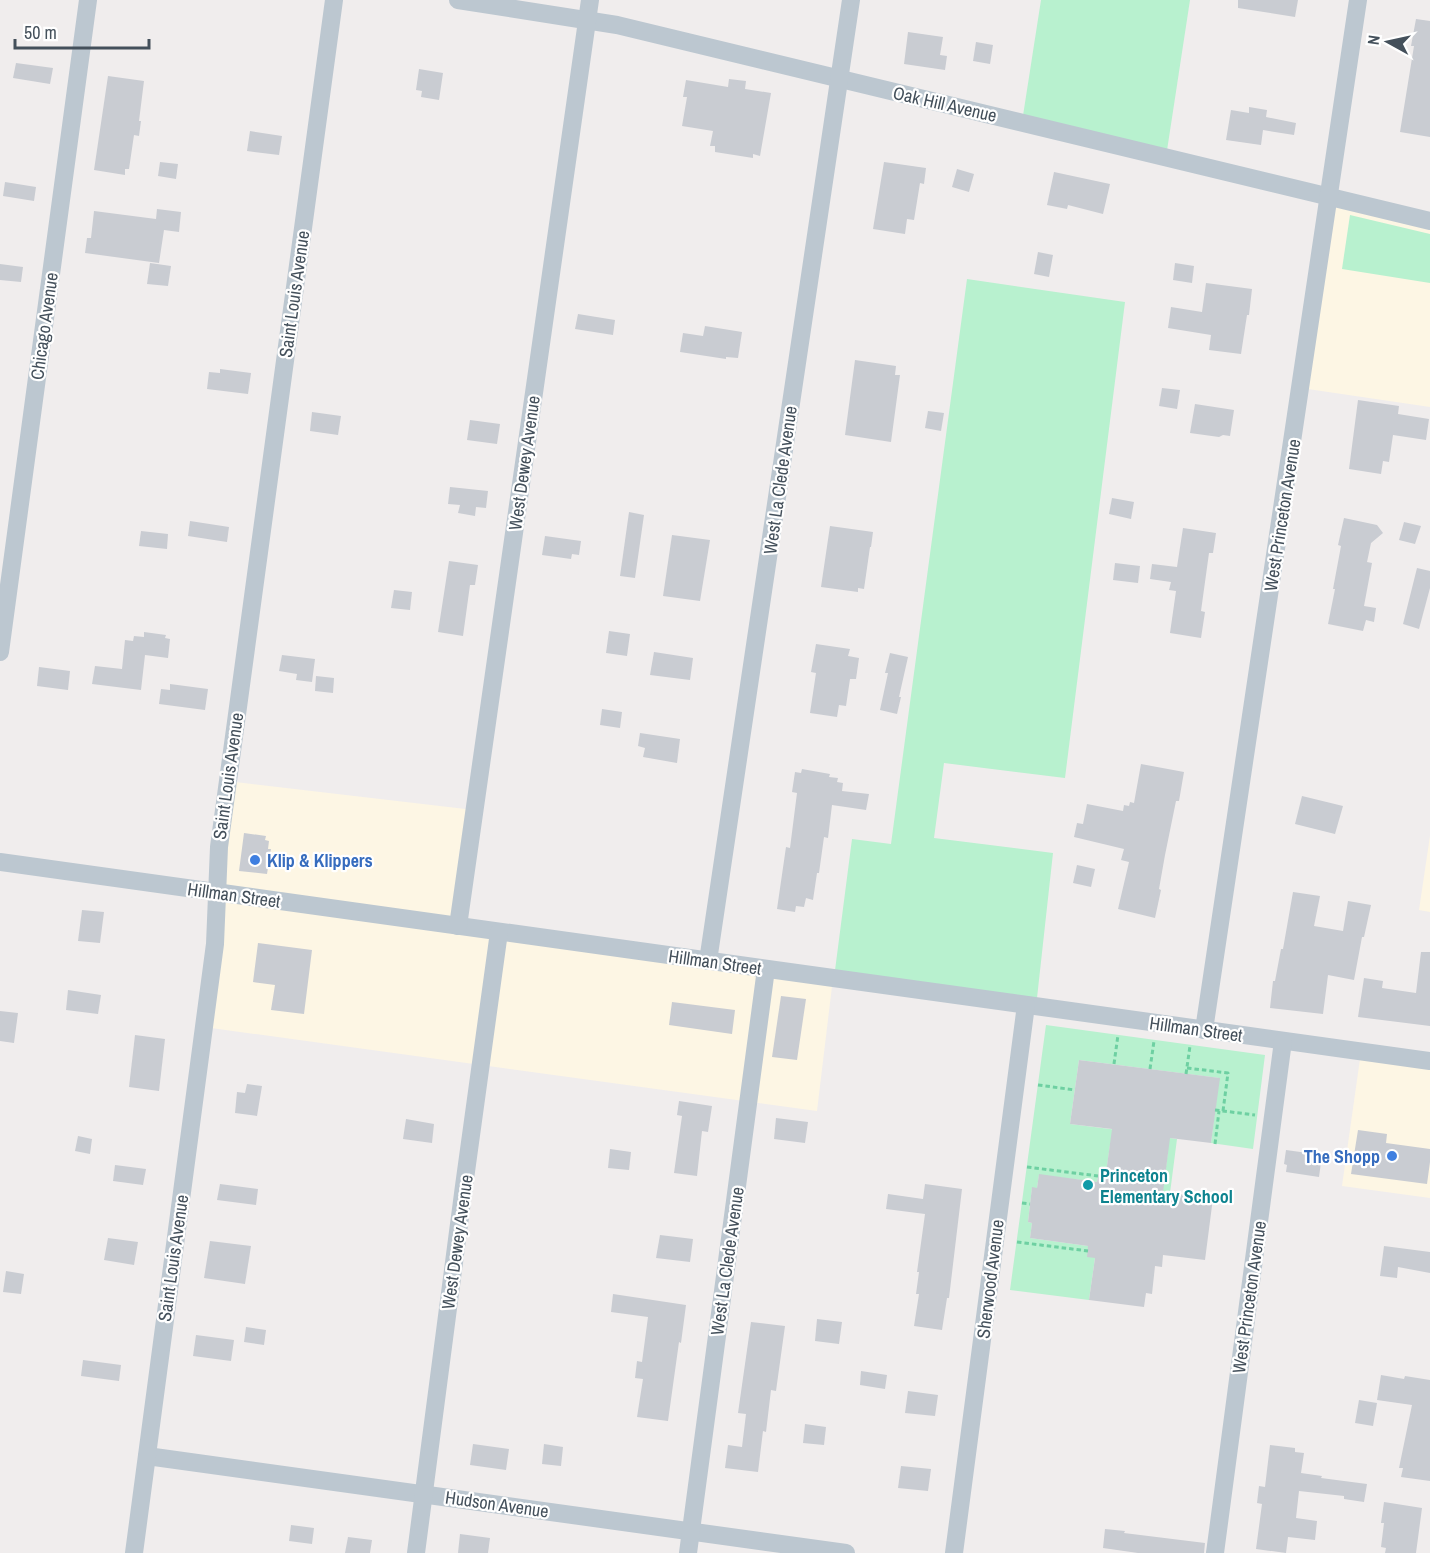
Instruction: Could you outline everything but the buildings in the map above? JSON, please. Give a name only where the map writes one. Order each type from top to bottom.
[{"type":"street","name":"Chicago Avenue","points":[[0,652],[88,0]]},
{"type":"street","name":"Saint Louis Avenue","points":[[134,1553],[215,944],[219,847],[334,0]]},
{"type":"street","name":"Oak Hill Avenue","points":[[458,0],[617,25],[1430,221]]},
{"type":"street","name":"West Dewey Avenue","points":[[458,926],[590,0]]},
{"type":"street","name":"West La Clede Avenue","points":[[708,961],[851,0]]},
{"type":"street","name":"West Princeton Avenue","points":[[1204,1030],[1358,0]]},
{"type":"street","name":"Hillman Street","points":[[0,862],[1430,1062]]},
{"type":"street","name":"West Dewey Avenue","points":[[416,1553],[499,932]]},
{"type":"street","name":"West La Clede Avenue","points":[[688,1553],[766,969]]},
{"type":"street","name":"Sherwood Avenue","points":[[954,1553],[1026,1005]]},
{"type":"street","name":"West Princeton Avenue","points":[[1215,1553],[1283,1041]]},
{"type":"street","name":"Hudson Avenue","points":[[147,1456],[846,1553]]},
{"type":"path","points":[[1114,1064],[1118,1035]]},
{"type":"path","points":[[1150,1069],[1154,1040]]},
{"type":"path","points":[[1186,1074],[1190,1044]]},
{"type":"path","points":[[1187,1068],[1228,1073],[1219,1111],[1215,1144]]},
{"type":"path","points":[[1038,1085],[1075,1090]]},
{"type":"path","points":[[1219,1111],[1257,1116]]},
{"type":"path","points":[[1027,1167],[1098,1176]]},
{"type":"path","points":[[1022,1203],[1030,1204]]},
{"type":"path","points":[[1017,1242],[1088,1251]]},
{"type":"shaded area","points":[[1329,196],[1430,221],[1430,407],[1301,388]]},
{"type":"shaded area","points":[[227,781],[474,810],[458,926],[833,978],[817,1111],[204,1027]]},
{"type":"shaded area","points":[[1430,836],[1430,912],[1419,910]]},
{"type":"shaded area","points":[[1361,1052],[1430,1061],[1430,1198],[1342,1186]]},
{"type":"green space","points":[[1041,0],[1190,0],[1166,157],[1022,122]]},
{"type":"green space","points":[[1350,215],[1430,234],[1430,283],[1342,269]]},
{"type":"green space","points":[[967,279],[1125,302],[1065,778],[944,763],[934,838],[1053,853],[1036,1007],[834,978],[852,839],[891,844]]},
{"type":"green space","points":[[1046,1025],[1265,1055],[1253,1149],[1211,1143],[1219,1078],[1079,1060],[1070,1124],[1118,1130],[1116,1146],[1110,1145],[1106,1173],[1099,1172],[1097,1182],[1039,1175],[1037,1188],[1032,1188],[1028,1222],[1032,1223],[1030,1238],[1088,1246],[1095,1258],[1089,1300],[1010,1290]]},
{"type":"green space","points":[[1163,1137],[1177,1139],[1170,1193],[1138,1188],[1139,1179],[1164,1182],[1168,1151]]},
{"type":"place","name":"Klip & Klippers","points":[[255,860]]},
{"type":"place","name":"The Shopp","points":[[1392,1156]]},
{"type":"place","name":"Princeton Elementary School","points":[[1088,1185]]}]
